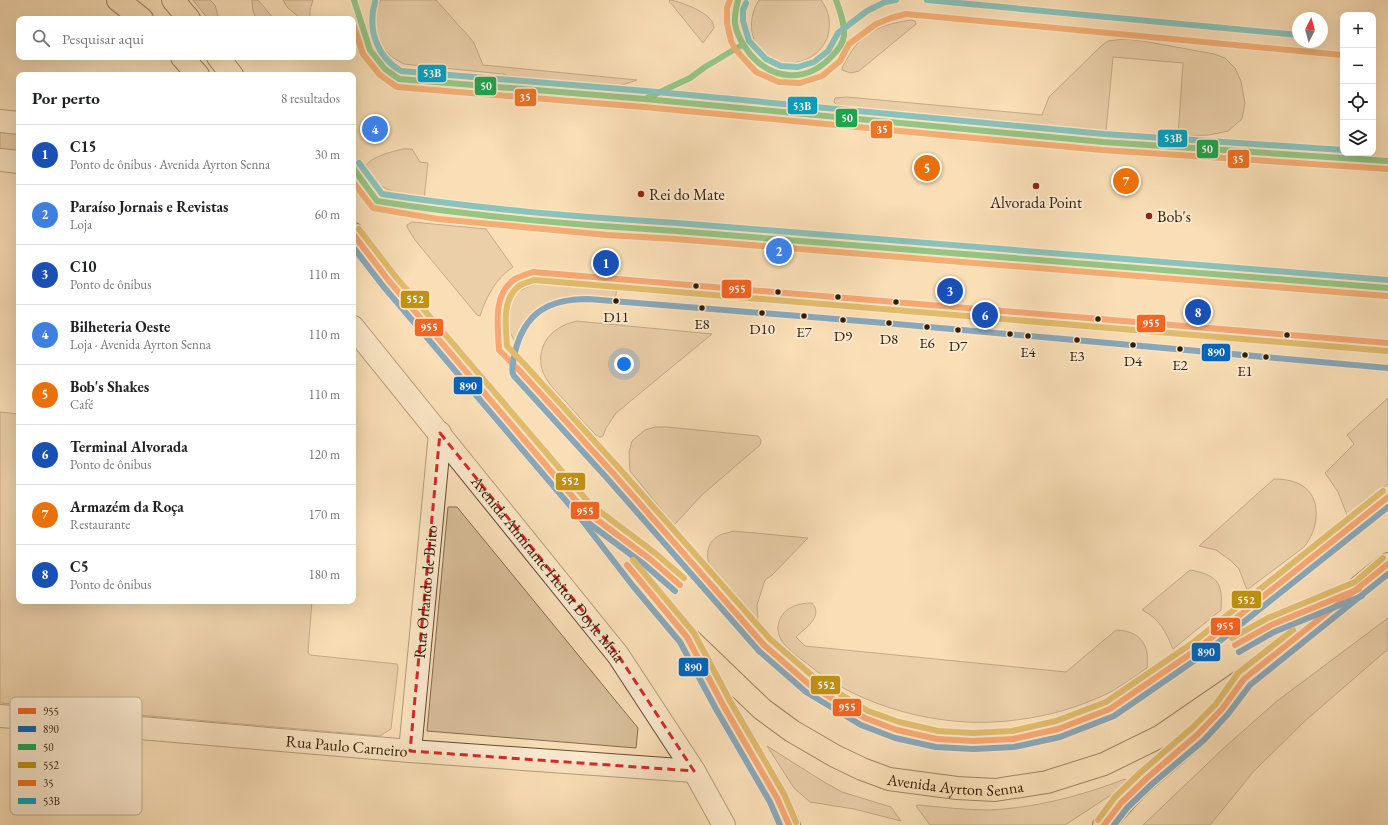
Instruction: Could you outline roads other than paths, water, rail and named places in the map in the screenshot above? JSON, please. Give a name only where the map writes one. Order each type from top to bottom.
[{"type":"main road","points":[[118,0],[138,16]]},
{"type":"main road","points":[[173,0],[186,16]]},
{"type":"main road","points":[[185,60],[195,72]]},
{"type":"main road","points":[[220,60],[230,72]]},
{"type":"main road","name":"Avenida Ayrton Senna","points":[[356,238],[394,287],[584,510],[639,581],[687,638],[762,709],[792,731],[835,756],[862,769],[889,778],[957,788],[995,790],[1047,782],[1104,764],[1161,736],[1244,679],[1388,564]]},
{"type":"main road","name":"Avenida Ayrton Senna","points":[[687,638],[723,705],[777,798],[789,825]]},
{"type":"main road","name":"Avenida Ayrton Senna","points":[[1104,825],[1122,803],[1142,783],[1198,734],[1222,709],[1244,679]]},
{"type":"street","points":[[0,121],[16,123]]},
{"type":"street","points":[[0,160],[16,162]]},
{"type":"street","name":"Avenida Almirante Heitor Doyle Maia","points":[[356,331],[618,655],[694,771],[724,825]]},
{"type":"street","name":"Rua Orlando de Brito","points":[[410,751],[440,433]]},
{"type":"street","name":"Rua Paulo Carneiro","points":[[0,716],[10,717]]},
{"type":"street","name":"Rua Paulo Carneiro","points":[[142,728],[410,751],[694,771]]},
{"type":"place","name":"Bilheteria Oeste","points":[[375,129]]},
{"type":"place","name":"Bob's Shakes","points":[[927,168]]},
{"type":"place","name":"Armazém da Roça","points":[[1126,181]]},
{"type":"place","name":"Alvorada Point","points":[[1036,186]]},
{"type":"place","name":"Rei do Mate","points":[[641,194]]},
{"type":"place","name":"Bob's","points":[[1149,216]]},
{"type":"place","name":"Paraíso Jornais e Revistas","points":[[779,251]]},
{"type":"place","name":"C15","points":[[606,263]]},
{"type":"place","name":"C10","points":[[950,291]]},
{"type":"place","name":"D11","points":[[616,301]]},
{"type":"place","name":"E8","points":[[702,308]]},
{"type":"place","name":"C5","points":[[1198,312]]},
{"type":"place","name":"D10","points":[[762,313]]},
{"type":"place","name":"Terminal Alvorada","points":[[985,315]]},
{"type":"place","name":"E7","points":[[804,316]]},
{"type":"place","name":"D9","points":[[843,320]]},
{"type":"place","name":"D8","points":[[889,323]]},
{"type":"place","name":"E6","points":[[927,327]]},
{"type":"place","name":"D7","points":[[958,330]]},
{"type":"place","name":"E4","points":[[1028,336]]},
{"type":"place","name":"E3","points":[[1077,340]]},
{"type":"place","name":"D4","points":[[1133,345]]},
{"type":"place","name":"E2","points":[[1180,349]]},
{"type":"place","name":"E1","points":[[1245,355]]}]
